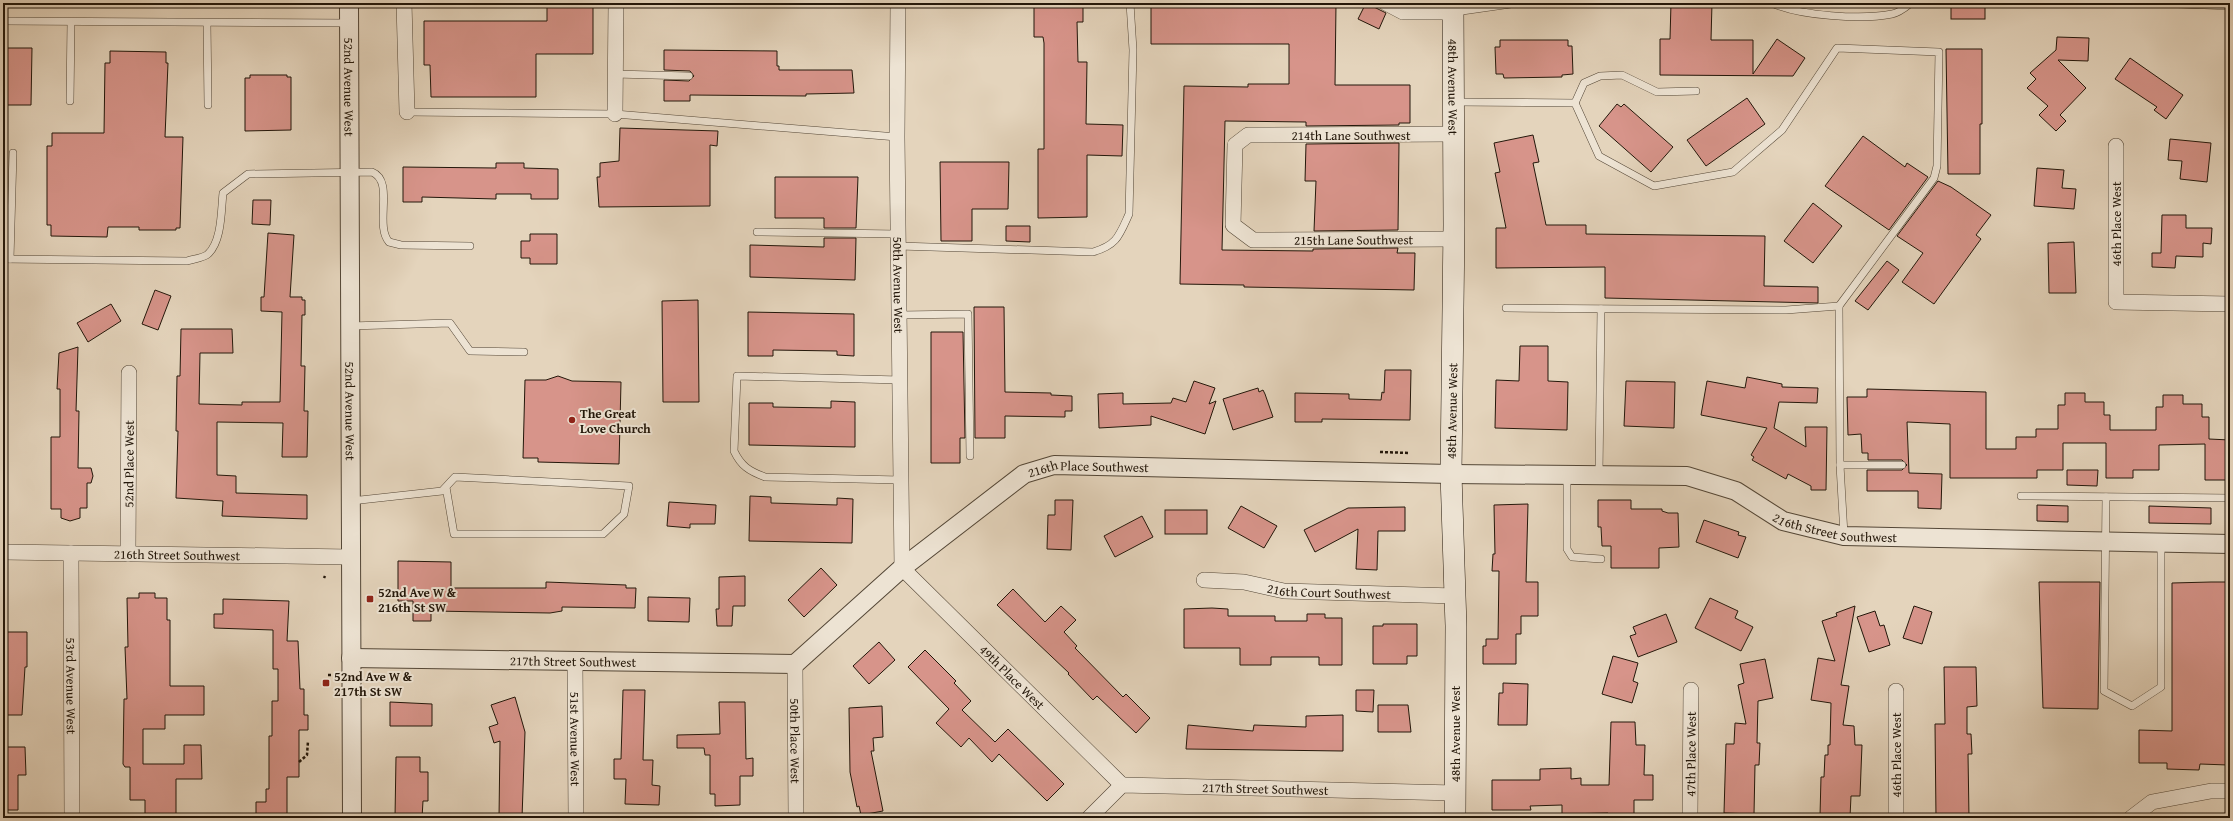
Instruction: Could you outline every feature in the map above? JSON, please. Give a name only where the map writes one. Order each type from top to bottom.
[{"type":"main road","name":"48th Avenue West","points":[[1453,8],[1454,239],[1451,474],[1455,596],[1455,818]]},
{"type":"street","name":"52nd Avenue West","points":[[349,3],[352,818]]},
{"type":"street","points":[[404,3],[407,112]]},
{"type":"street","points":[[615,114],[616,3]]},
{"type":"street","name":"50th Avenue West","points":[[898,3],[902,568]]},
{"type":"street","points":[[1386,3],[1403,12],[1453,8]]},
{"type":"street","name":"214th Lane Southwest","points":[[1253,240],[1233,224],[1235,145],[1248,135],[1454,134]]},
{"type":"street","name":"46th Place West","points":[[2116,146],[2116,302],[2230,304]]},
{"type":"street","name":"215th Lane Southwest","points":[[1253,240],[1454,239]]},
{"type":"street","name":"52nd Place West","points":[[128,554],[129,373]]},
{"type":"street","name":"216th Place Southwest","points":[[795,664],[902,568],[1024,474],[1054,465],[1451,474]]},
{"type":"street","name":"216th Street Southwest","points":[[1451,474],[1599,474],[1687,476],[1736,491],[1783,521],[1844,536],[2105,543],[2230,544]]},
{"type":"street","name":"216th Street Southwest","points":[[3,552],[350,557]]},
{"type":"street","name":"53rd Avenue West","points":[[71,553],[72,818]]},
{"type":"street","name":"49th Place West","points":[[902,568],[1122,785]]},
{"type":"street","name":"216th Court Southwest","points":[[1204,580],[1244,582],[1284,591],[1455,596]]},
{"type":"street","name":"217th Street Southwest","points":[[351,658],[795,664]]},
{"type":"street","name":"51st Avenue West","points":[[575,660],[576,818]]},
{"type":"street","name":"50th Place West","points":[[795,664],[796,818]]},
{"type":"street","name":"47th Place West","points":[[1690,818],[1691,690]]},
{"type":"street","name":"46th Place West","points":[[1896,691],[1896,818]]},
{"type":"street","points":[[1090,818],[1122,785]]},
{"type":"street","name":"217th Street Southwest","points":[[1122,785],[1455,793]]},
{"type":"street","points":[[2131,818],[2152,802],[2211,791],[2230,791]]},
{"type":"lane","points":[[758,232],[1093,252],[1108,248],[1119,235],[1129,214],[1134,50],[1130,3]]},
{"type":"lane","points":[[1453,8],[1518,3]]},
{"type":"lane","points":[[1772,3],[1784,8],[1812,14],[1865,16],[1894,14],[1911,3]]},
{"type":"lane","points":[[2152,3],[2230,6]]},
{"type":"lane","points":[[3,21],[349,23]]},
{"type":"lane","points":[[70,101],[71,22]]},
{"type":"lane","points":[[206,23],[208,105]]},
{"type":"lane","points":[[1696,91],[1657,92],[1622,75],[1600,76],[1584,83],[1575,103],[1599,156],[1654,186],[1733,172],[1782,130],[1837,48],[1939,52],[1937,166],[1934,178],[1839,306],[1840,465],[1844,536]]},
{"type":"lane","points":[[615,74],[689,76]]},
{"type":"lane","points":[[1453,102],[1575,103]]},
{"type":"lane","points":[[407,112],[615,114],[898,137]]},
{"type":"lane","points":[[12,154],[7,259],[187,261],[207,255],[214,244],[219,230],[224,193],[248,174],[372,172],[380,177],[383,184],[384,235],[389,242],[401,245],[470,246]]},
{"type":"lane","points":[[1506,308],[1786,310],[1839,306]]},
{"type":"lane","points":[[1599,474],[1602,309]]},
{"type":"lane","points":[[900,315],[968,314],[970,456]]},
{"type":"lane","points":[[349,326],[450,323],[470,351],[524,352]]},
{"type":"lane","points":[[900,380],[737,376],[734,450],[738,460],[748,471],[765,477],[901,480]]},
{"type":"lane","points":[[1840,465],[1902,465]]},
{"type":"lane","points":[[1567,474],[1567,549],[1572,557],[1578,559],[1602,559]]},
{"type":"lane","points":[[350,501],[442,491],[446,486],[455,477],[629,486],[624,514],[603,534],[454,534],[446,486]]},
{"type":"lane","points":[[2021,496],[2230,498]]},
{"type":"lane","points":[[2106,496],[2104,691],[2132,706],[2161,687],[2161,543]]},
{"type":"path","points":[[1380,452],[1410,453]]},
{"type":"path","points":[[300,762],[307,755],[308,741]]},
{"type":"building","points":[[593,3],[593,54],[536,54],[536,97],[431,97],[430,65],[424,65],[424,21],[547,21],[547,4]]},
{"type":"building","points":[[1034,3],[1083,3],[1083,22],[1077,22],[1078,62],[1087,62],[1086,124],[1123,125],[1122,156],[1087,155],[1087,217],[1038,218],[1038,149],[1044,149],[1044,43],[1043,37],[1034,37]]},
{"type":"building","points":[[1151,3],[1336,4],[1335,85],[1410,85],[1410,123],[1399,123],[1399,125],[1306,126],[1306,122],[1225,121],[1222,250],[1313,251],[1313,249],[1398,248],[1397,253],[1415,253],[1414,290],[1244,287],[1244,285],[1180,284],[1184,86],[1248,87],[1248,84],[1289,84],[1289,44],[1151,44]]},
{"type":"building","points":[[1366,3],[1386,13],[1379,29],[1358,19]]},
{"type":"building","points":[[1671,3],[1712,3],[1711,40],[1753,40],[1753,74],[1777,39],[1805,58],[1793,76],[1660,75],[1660,39],[1670,39]]},
{"type":"building","points":[[1951,3],[1985,3],[1985,19],[1951,19]]},
{"type":"building","points":[[2057,37],[2089,38],[2088,61],[2058,60],[2086,88],[2060,115],[2066,121],[2056,131],[2039,115],[2048,106],[2027,88],[2036,79],[2030,73],[2056,50]]},
{"type":"building","points":[[1500,40],[1568,40],[1568,46],[1572,46],[1573,74],[1562,75],[1562,77],[1504,78],[1503,74],[1496,74],[1495,47],[1500,47]]},
{"type":"building","points":[[3,48],[32,48],[31,105],[3,105]]},
{"type":"building","points":[[1946,49],[1982,49],[1980,174],[1948,174]]},
{"type":"building","points":[[664,50],[777,51],[777,66],[779,66],[779,70],[852,70],[854,93],[806,94],[806,96],[690,95],[690,101],[664,101],[664,80],[689,81],[694,76],[690,71],[664,70]]},
{"type":"building","points":[[110,51],[166,52],[166,63],[168,63],[165,137],[183,137],[180,228],[176,228],[176,230],[139,230],[139,227],[108,227],[107,237],[51,236],[51,225],[47,225],[47,146],[52,146],[52,133],[104,133],[105,63],[110,63]]},
{"type":"building","points":[[2130,58],[2183,95],[2166,119],[2154,110],[2157,107],[2115,79]]},
{"type":"building","points":[[250,75],[287,75],[287,77],[291,77],[291,130],[245,131],[245,78],[250,78]]},
{"type":"building","points":[[1747,98],[1765,124],[1706,166],[1687,140]]},
{"type":"building","points":[[1617,104],[1621,107],[1624,104],[1673,147],[1651,172],[1599,126]]},
{"type":"building","points":[[620,128],[718,131],[717,146],[710,145],[710,206],[599,207],[597,177],[600,177],[600,163],[619,161]]},
{"type":"building","points":[[1533,135],[1539,162],[1533,163],[1546,225],[1586,225],[1586,234],[1765,236],[1764,286],[1818,287],[1818,303],[1605,298],[1605,267],[1496,268],[1496,228],[1506,228],[1495,173],[1500,172],[1494,143]]},
{"type":"building","points":[[1863,136],[1905,167],[1907,163],[1928,177],[1889,230],[1825,186]]},
{"type":"building","points":[[2170,139],[2211,143],[2207,182],[2180,179],[2182,161],[2168,160]]},
{"type":"building","points":[[1399,143],[1398,230],[1314,231],[1316,181],[1305,181],[1306,144]]},
{"type":"building","points":[[940,162],[1009,162],[1008,209],[972,209],[972,241],[941,241]]},
{"type":"building","points":[[496,163],[524,163],[524,168],[558,169],[558,199],[531,199],[531,194],[496,194],[496,199],[422,197],[422,202],[403,202],[403,167],[496,168]]},
{"type":"building","points":[[2037,168],[2064,170],[2062,188],[2076,189],[2074,209],[2034,206]]},
{"type":"building","points":[[775,177],[858,177],[856,228],[824,228],[824,218],[775,218]]},
{"type":"building","points":[[1938,181],[1951,187],[1991,215],[1976,235],[1981,239],[1934,304],[1902,282],[1923,253],[1897,236]]},
{"type":"building","points":[[253,200],[271,200],[270,225],[252,224]]},
{"type":"building","points":[[1813,203],[1842,226],[1813,263],[1784,241]]},
{"type":"building","points":[[2162,215],[2186,215],[2186,228],[2212,228],[2211,244],[2203,243],[2203,257],[2176,256],[2175,268],[2152,267],[2152,253],[2161,253]]},
{"type":"building","points":[[1006,226],[1030,226],[1030,242],[1006,241]]},
{"type":"building","points":[[268,233],[294,235],[290,297],[302,297],[302,300],[305,300],[305,315],[302,315],[301,366],[305,366],[304,411],[308,411],[307,457],[282,457],[283,423],[217,422],[217,475],[236,476],[236,493],[307,495],[307,519],[222,516],[223,501],[176,498],[178,431],[176,431],[177,376],[180,376],[181,329],[232,329],[233,353],[200,353],[199,404],[242,405],[242,402],[280,402],[282,312],[261,311],[261,297],[264,297]]},
{"type":"building","points":[[530,234],[557,234],[557,264],[530,264],[530,258],[521,258],[521,241],[530,241]]},
{"type":"building","points":[[824,238],[856,238],[855,280],[750,277],[750,245],[824,247]]},
{"type":"building","points":[[2074,242],[2076,293],[2049,293],[2048,243]]},
{"type":"building","points":[[1887,261],[1899,270],[1868,310],[1855,301]]},
{"type":"building","points":[[155,290],[171,296],[158,330],[142,324]]},
{"type":"building","points":[[698,300],[699,402],[663,402],[662,301]]},
{"type":"building","points":[[111,304],[121,321],[88,342],[77,323]]},
{"type":"building","points":[[974,307],[1004,307],[1005,392],[1051,393],[1051,395],[1072,396],[1072,411],[1065,411],[1065,417],[1005,416],[1005,438],[975,438]]},
{"type":"building","points":[[748,312],[854,314],[854,356],[837,355],[837,351],[773,350],[773,356],[748,356]]},
{"type":"building","points":[[931,332],[963,332],[965,438],[960,438],[960,463],[931,463]]},
{"type":"building","points":[[1520,346],[1548,346],[1548,381],[1568,382],[1567,430],[1495,428],[1496,380],[1519,381]]},
{"type":"building","points":[[78,347],[76,411],[79,411],[78,468],[91,468],[93,476],[91,483],[87,483],[87,508],[80,508],[80,518],[70,521],[61,518],[61,509],[51,509],[51,437],[60,437],[60,389],[57,389],[59,353]]},
{"type":"building","points":[[1385,370],[1411,370],[1410,420],[1322,419],[1322,422],[1295,422],[1295,393],[1349,394],[1349,399],[1381,400],[1382,392],[1384,393]]},
{"type":"building","name":"The Great Love Church","points":[[558,376],[572,381],[621,382],[619,464],[538,462],[538,458],[523,458],[525,380],[546,380]]},
{"type":"building","points":[[1747,377],[1782,384],[1782,387],[1818,388],[1817,403],[1779,402],[1774,428],[1806,447],[1805,427],[1827,427],[1826,490],[1811,490],[1811,486],[1788,474],[1786,479],[1752,460],[1754,457],[1751,455],[1767,428],[1701,415],[1707,381],[1745,388]]},
{"type":"building","points":[[1194,381],[1215,388],[1209,404],[1216,401],[1205,434],[1151,416],[1151,425],[1099,428],[1098,394],[1123,393],[1123,404],[1171,403],[1173,398],[1186,402]]},
{"type":"building","points":[[1626,381],[1675,382],[1674,428],[1624,426]]},
{"type":"building","points":[[1258,388],[1259,392],[1263,390],[1273,417],[1233,430],[1223,399]]},
{"type":"building","points":[[1867,389],[1986,392],[1986,449],[2016,449],[2016,437],[2036,437],[2036,429],[2058,429],[2058,405],[2065,405],[2065,393],[2085,393],[2085,402],[2104,402],[2104,415],[2110,415],[2110,430],[2156,430],[2156,407],[2163,407],[2163,395],[2183,395],[2183,404],[2202,404],[2202,417],[2209,417],[2209,439],[2230,440],[2230,480],[2205,480],[2205,444],[2159,445],[2159,470],[2133,470],[2133,478],[2106,478],[2106,443],[2063,443],[2063,470],[2037,470],[2037,478],[1950,478],[1950,424],[1907,422],[1909,473],[1942,474],[1941,509],[1918,508],[1918,491],[1867,491],[1867,470],[1902,470],[1907,465],[1902,460],[1868,460],[1868,453],[1862,453],[1861,434],[1848,435],[1847,397],[1867,397]]},
{"type":"building","points":[[831,401],[855,402],[855,447],[749,445],[749,403],[773,403],[773,407],[831,408]]},
{"type":"building","points":[[2067,470],[2098,470],[2097,486],[2067,485]]},
{"type":"building","points":[[750,496],[771,497],[771,503],[837,505],[837,498],[853,499],[852,543],[749,541]]},
{"type":"building","points":[[1055,500],[1073,500],[1071,550],[1047,549],[1048,515],[1055,515]]},
{"type":"building","points":[[1598,500],[1631,500],[1631,509],[1662,509],[1662,511],[1668,513],[1678,513],[1679,547],[1659,548],[1659,568],[1611,568],[1611,546],[1602,546],[1601,527],[1598,527]]},
{"type":"building","points":[[669,502],[716,505],[715,524],[690,524],[690,528],[667,526]]},
{"type":"building","points":[[1528,504],[1526,582],[1538,582],[1538,616],[1521,616],[1521,634],[1516,634],[1516,664],[1483,664],[1483,646],[1486,646],[1486,639],[1498,639],[1499,571],[1492,571],[1493,554],[1495,554],[1494,505]]},
{"type":"building","points":[[2037,505],[2068,506],[2068,522],[2037,521]]},
{"type":"building","points":[[1241,506],[1277,526],[1264,548],[1228,528]]},
{"type":"building","points":[[2149,506],[2211,508],[2211,524],[2149,523]]},
{"type":"building","points":[[1405,507],[1405,531],[1378,531],[1377,570],[1356,569],[1358,529],[1315,552],[1304,530],[1348,508]]},
{"type":"building","points":[[1165,510],[1207,510],[1207,534],[1165,534]]},
{"type":"building","points":[[1142,516],[1153,537],[1115,557],[1104,536]]},
{"type":"building","points":[[1704,520],[1739,532],[1738,535],[1746,537],[1738,558],[1696,542]]},
{"type":"building","points":[[398,561],[451,562],[451,588],[546,588],[546,582],[626,585],[626,588],[636,588],[635,608],[562,607],[562,611],[550,613],[431,611],[431,621],[413,621],[413,601],[398,601]]},
{"type":"building","points":[[821,568],[837,585],[804,617],[788,600]]},
{"type":"building","points":[[745,576],[745,606],[733,606],[732,626],[717,626],[716,609],[719,609],[719,577]]},
{"type":"building","points":[[2039,582],[2100,582],[2098,709],[2043,708]]},
{"type":"building","points":[[2230,582],[2228,765],[2200,764],[2199,770],[2167,769],[2167,763],[2139,763],[2139,730],[2172,731],[2172,583]]},
{"type":"building","points":[[1013,589],[1045,622],[1061,606],[1076,620],[1064,632],[1077,646],[1075,648],[1123,697],[1126,694],[1150,718],[1136,733],[1097,696],[1093,700],[1068,674],[1069,673],[997,605]]},
{"type":"building","points":[[139,593],[155,593],[155,598],[167,598],[167,620],[170,620],[170,686],[204,686],[204,715],[165,715],[165,729],[143,729],[143,764],[184,764],[184,745],[201,745],[202,779],[176,779],[176,818],[145,818],[145,800],[130,800],[130,767],[125,767],[123,764],[124,699],[127,699],[125,647],[128,647],[127,598],[139,598]]},
{"type":"building","points":[[648,597],[690,598],[689,622],[648,621]]},
{"type":"building","points":[[1710,598],[1738,611],[1735,618],[1753,627],[1741,651],[1695,628]]},
{"type":"building","points":[[223,599],[289,601],[287,641],[298,641],[300,689],[304,689],[304,715],[308,715],[308,730],[299,730],[299,777],[287,777],[287,818],[256,818],[256,802],[266,802],[266,789],[269,789],[269,736],[272,736],[272,701],[278,701],[278,669],[273,669],[273,630],[214,628],[214,614],[223,614]]},
{"type":"building","points":[[1855,606],[1841,685],[1849,686],[1843,725],[1854,726],[1855,745],[1862,745],[1860,796],[1851,796],[1850,817],[1820,816],[1821,777],[1824,777],[1825,755],[1828,755],[1828,745],[1830,745],[1831,703],[1811,700],[1818,658],[1835,661],[1822,621],[1837,616],[1836,613]]},
{"type":"building","points":[[1914,606],[1932,612],[1922,644],[1903,638]]},
{"type":"building","points":[[1184,609],[1228,609],[1228,616],[1275,616],[1275,621],[1307,621],[1307,614],[1325,614],[1325,618],[1342,618],[1342,665],[1319,665],[1319,657],[1271,657],[1271,665],[1240,665],[1240,648],[1184,648]]},
{"type":"building","points":[[1875,611],[1880,626],[1884,625],[1890,645],[1869,652],[1857,617]]},
{"type":"building","points":[[1666,614],[1677,642],[1638,657],[1630,636],[1636,634],[1633,627]]},
{"type":"building","points":[[1383,624],[1417,624],[1417,656],[1407,656],[1407,664],[1373,664],[1373,626],[1383,626]]},
{"type":"building","points":[[4,632],[27,632],[27,667],[25,667],[22,715],[3,715]]},
{"type":"building","points":[[879,642],[895,660],[869,684],[853,666]]},
{"type":"building","points":[[925,650],[956,681],[954,683],[971,701],[962,710],[995,742],[1008,729],[1064,784],[1047,801],[999,754],[992,762],[969,738],[961,747],[936,723],[949,709],[908,667]]},
{"type":"building","points":[[1613,656],[1638,663],[1633,681],[1638,683],[1632,703],[1602,694]]},
{"type":"building","points":[[1765,659],[1773,698],[1758,701],[1757,743],[1760,743],[1759,765],[1755,765],[1754,814],[1724,813],[1726,744],[1734,744],[1735,723],[1746,724],[1738,685],[1744,683],[1740,664]]},
{"type":"building","points":[[1944,667],[1976,667],[1977,706],[1967,707],[1967,734],[1971,734],[1972,754],[1968,754],[1969,818],[1936,818],[1935,724],[1945,724]]},
{"type":"building","points":[[1503,683],[1528,684],[1527,725],[1498,725],[1499,693],[1503,693]]},
{"type":"building","points":[[623,690],[645,690],[643,760],[653,760],[652,785],[660,786],[659,805],[625,804],[626,779],[614,779],[614,759],[621,759]]},
{"type":"building","points":[[1356,690],[1374,690],[1373,712],[1356,711]]},
{"type":"building","points":[[515,697],[525,732],[522,818],[499,818],[500,741],[494,743],[489,727],[498,724],[491,705]]},
{"type":"building","points":[[390,702],[432,704],[432,726],[390,726]]},
{"type":"building","points":[[719,702],[745,702],[746,759],[753,758],[753,776],[740,776],[740,805],[715,806],[715,794],[710,794],[710,755],[705,755],[704,748],[677,748],[677,735],[720,734]]},
{"type":"building","points":[[1378,705],[1408,705],[1411,732],[1378,732]]},
{"type":"building","points":[[882,706],[883,737],[873,738],[874,751],[871,751],[883,811],[861,815],[859,806],[857,807],[850,772],[849,708]]},
{"type":"building","points":[[1343,715],[1343,751],[1186,749],[1188,725],[1253,731],[1254,725],[1306,727],[1306,716]]},
{"type":"building","points":[[1611,722],[1635,722],[1636,745],[1645,745],[1644,775],[1653,775],[1653,800],[1634,800],[1634,815],[1608,815],[1608,813],[1562,814],[1562,805],[1530,806],[1531,810],[1492,810],[1492,780],[1540,780],[1540,769],[1571,768],[1571,779],[1581,778],[1581,785],[1609,785]]},
{"type":"building","points":[[3,747],[25,747],[26,775],[18,775],[18,810],[3,810]]},
{"type":"building","points":[[396,757],[420,757],[420,772],[428,772],[428,801],[423,801],[422,818],[395,818]]},
{"type":"place","name":"The Great Love Church","points":[[572,420]]},
{"type":"place","name":"52nd Ave W & 216th St SW","points":[[370,599]]},
{"type":"place","name":"52nd Ave W & 217th St SW","points":[[326,683]]}]
